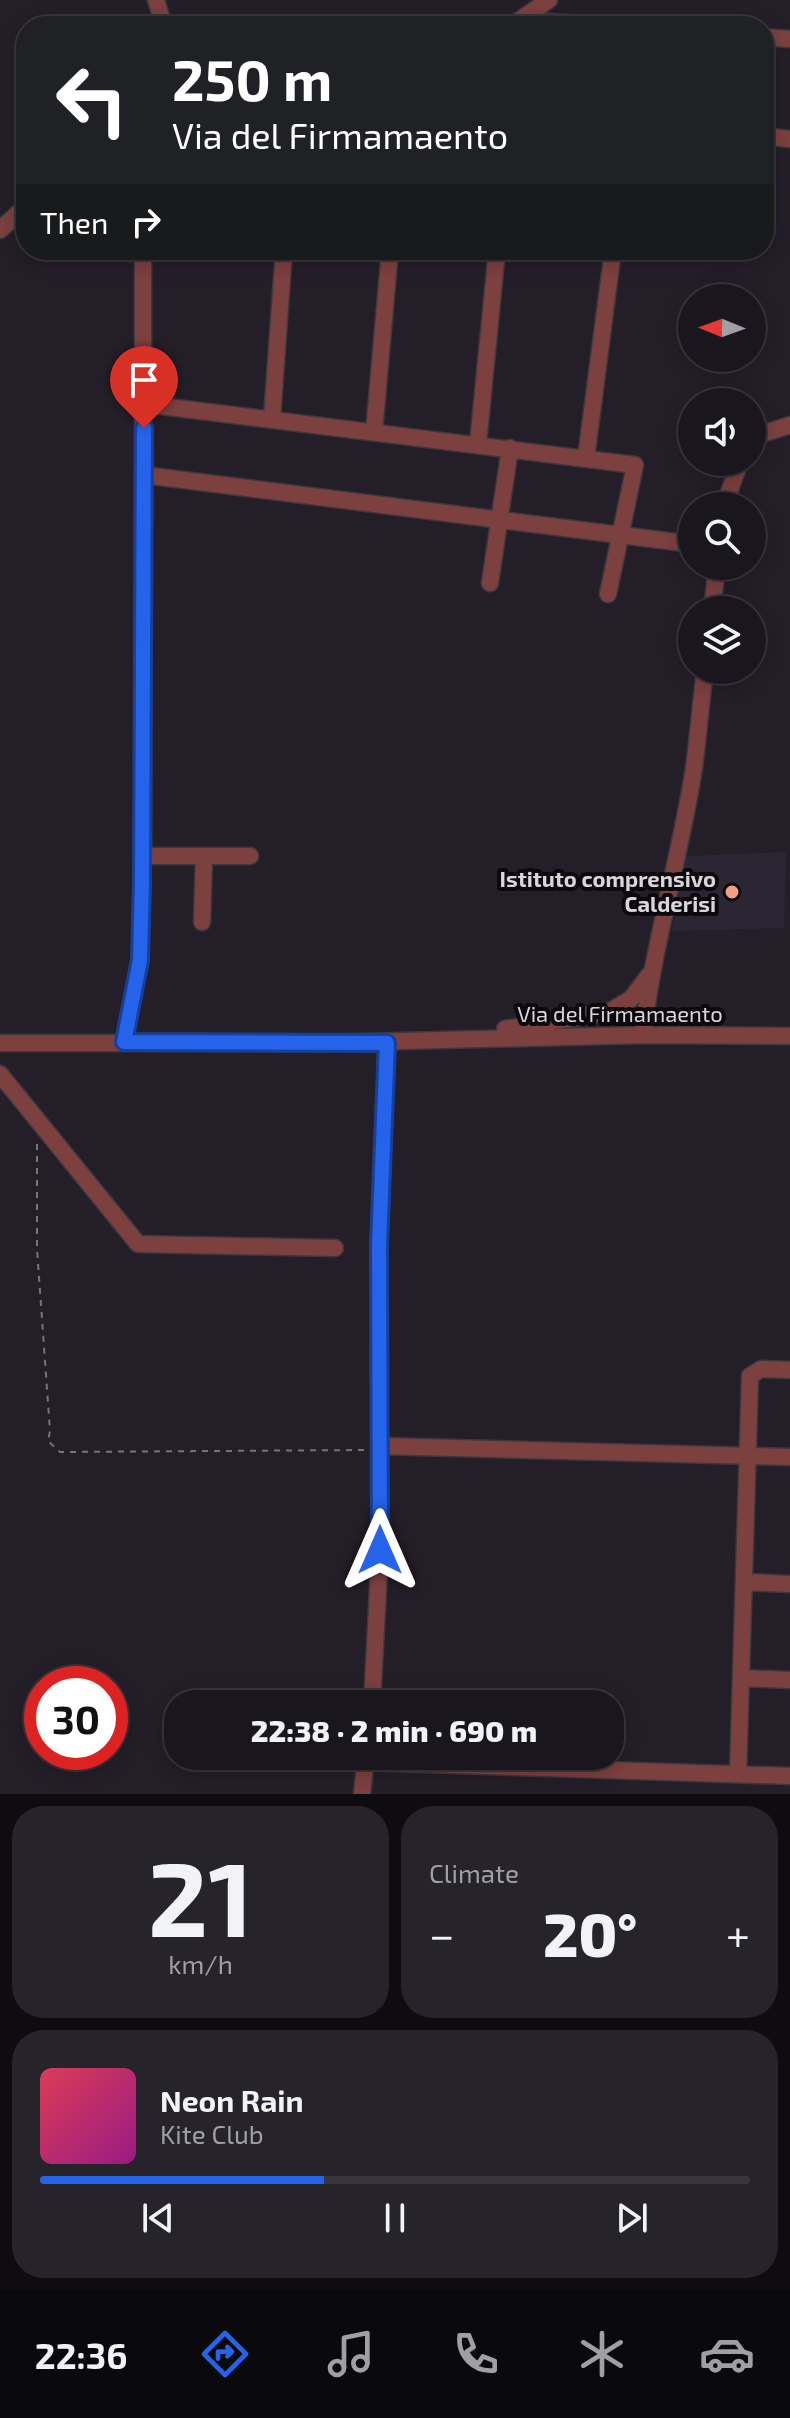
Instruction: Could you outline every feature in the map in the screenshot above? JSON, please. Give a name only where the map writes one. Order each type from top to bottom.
[{"type":"street","points":[[526,16],[549,0]]},
{"type":"street","points":[[0,230],[16,215]]},
{"type":"street","points":[[124,1042],[140,960],[143,856],[143,260]]},
{"type":"street","points":[[272,418],[283,260]]},
{"type":"street","points":[[374,432],[389,260]]},
{"type":"street","points":[[478,444],[496,260]]},
{"type":"street","points":[[586,458],[612,260]]},
{"type":"street","points":[[144,404],[635,465],[608,594]]},
{"type":"street","points":[[766,433],[790,425]]},
{"type":"street","points":[[490,583],[510,448]]},
{"type":"street","points":[[144,475],[678,542]]},
{"type":"street","points":[[643,1035],[650,974],[664,922],[694,769],[703,684]]},
{"type":"street","points":[[143,856],[250,856]]},
{"type":"street","points":[[202,922],[204,856]]},
{"type":"street","name":"Via del Firmamaento","points":[[451,1039],[609,1012],[631,999],[650,974]]},
{"type":"street","name":"Via del Firmamaento","points":[[0,1043],[387,1043],[643,1035],[790,1036]]},
{"type":"street","points":[[373,1690],[380,1550],[379,1245],[387,1043]]},
{"type":"street","points":[[0,1074],[138,1244],[335,1248]]},
{"type":"street","points":[[738,1774],[750,1376],[761,1369],[790,1370]]},
{"type":"street","points":[[380,1448],[790,1457]]},
{"type":"street","points":[[744,1582],[790,1584]]},
{"type":"street","points":[[741,1678],[790,1680]]},
{"type":"street","points":[[624,1769],[790,1776]]},
{"type":"street","points":[[362,1794],[365,1770]]},
{"type":"path","points":[[41,1124],[35,1204],[50,1431],[48,1441],[53,1448],[60,1452],[380,1448]]},
{"type":"shaded area","name":"Istituto comprensivo Calderisi","points":[[786,852],[784,928],[672,931],[686,856]]},
{"type":"place","name":"Istituto comprensivo Calderisi","points":[[732,892]]},
{"type":"route","points":[[144,428],[140,960],[124,1042],[387,1043],[379,1245],[380,1550]]}]
